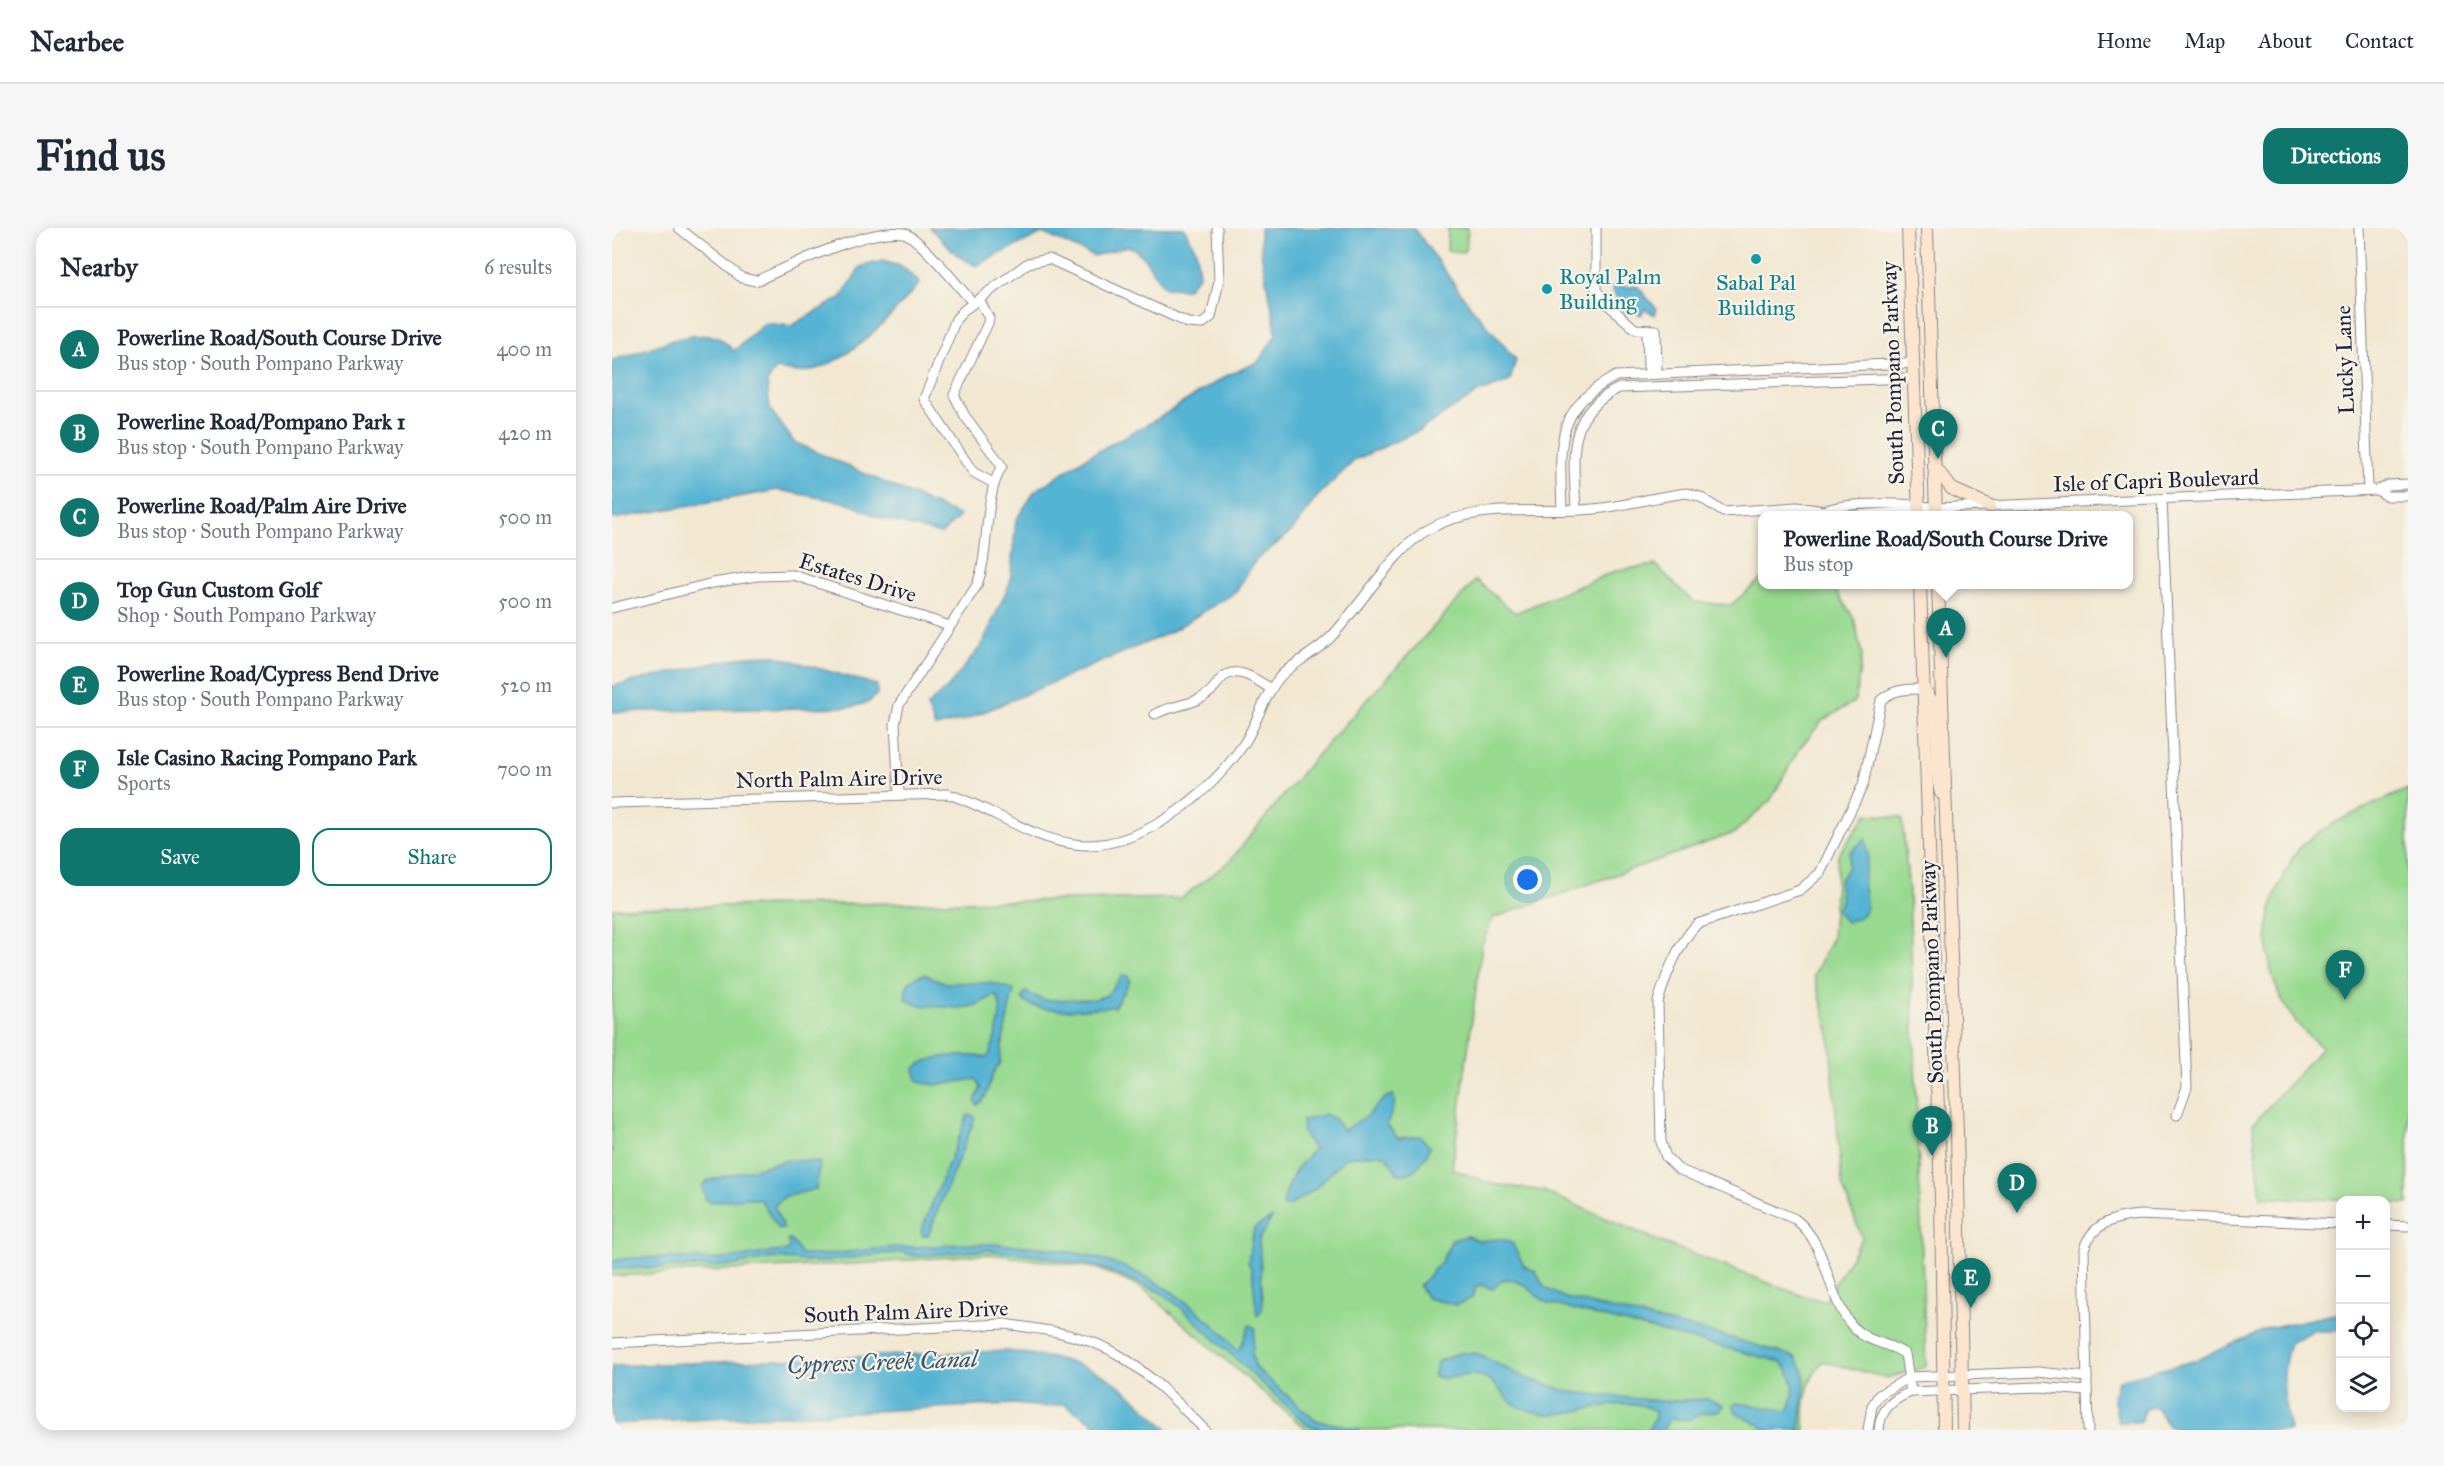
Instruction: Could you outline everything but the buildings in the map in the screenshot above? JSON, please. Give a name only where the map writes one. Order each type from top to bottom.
[{"type":"main road","name":"South Pompano Parkway","points":[[1908,228],[1919,511]]},
{"type":"main road","name":"South Pompano Parkway","points":[[1927,228],[1935,511]]},
{"type":"main road","points":[[1934,466],[1952,489],[1990,506]]},
{"type":"main road","name":"South Pompano Parkway","points":[[1920,589],[1938,1132],[1944,1430]]},
{"type":"main road","name":"South Pompano Parkway","points":[[1938,589],[1957,1132],[1963,1430]]},
{"type":"main road","points":[[1923,689],[1935,708],[1938,783],[1946,801]]},
{"type":"street","points":[[679,228],[742,278],[756,281],[849,237],[875,233],[904,233],[918,243],[976,301],[988,318],[988,323],[954,395],[965,416],[1002,466],[993,483],[982,570],[971,597],[899,705],[895,724],[899,794]]},
{"type":"street","points":[[993,483],[973,472],[924,399],[956,319],[976,301],[1028,264],[1049,259],[1188,323],[1202,324],[1211,317],[1219,281],[1217,228]]},
{"type":"street","points":[[1596,228],[1596,290],[1605,302],[1635,329],[1651,330],[1648,367],[1657,373]]},
{"type":"street","name":"Lucky Lane","points":[[2360,228],[2373,490]]},
{"type":"street","points":[[1562,510],[1561,457],[1564,432],[1571,413],[1582,398],[1616,376],[1912,363]]},
{"type":"street","points":[[1806,368],[1808,381]]},
{"type":"street","points":[[1736,370],[1737,383]]},
{"type":"street","points":[[1576,509],[1576,434],[1583,416],[1606,394],[1619,388],[1913,378]]},
{"type":"street","name":"Isle of Capri Boulevard","points":[[1944,511],[1990,506],[2373,490],[2389,485],[2408,484]]},
{"type":"street","name":"Isle of Capri Boulevard","points":[[2373,490],[2387,496],[2408,496]]},
{"type":"street","name":"North Palm Aire Drive","points":[[612,803],[948,794],[970,800],[1042,836],[1073,844],[1099,845],[1124,841],[1146,831],[1215,778],[1244,743],[1280,676],[1327,641],[1416,537],[1428,529],[1468,514],[1602,508],[1687,493],[1700,497],[1723,512],[1797,507],[1824,511],[1834,507],[1919,511]]},
{"type":"street","points":[[2162,499],[2187,1087],[2177,1115]]},
{"type":"street","name":"Estates Drive","points":[[612,608],[713,583],[757,576],[793,575],[950,626]]},
{"type":"street","points":[[1155,714],[1170,706],[1200,699],[1211,692],[1224,677],[1235,673],[1250,675],[1271,689]]},
{"type":"street","points":[[1911,1392],[1905,1354],[1897,1348],[1871,1340],[1856,1329],[1842,1310],[1808,1228],[1795,1219],[1678,1169],[1666,1157],[1661,1142],[1658,1002],[1663,983],[1686,936],[1697,924],[1800,890],[1820,873],[1863,785],[1881,700],[1900,690],[1923,689]]},
{"type":"street","points":[[1938,1132],[1957,1132]]},
{"type":"street","points":[[2088,1430],[2084,1250],[2090,1235],[2104,1222],[2118,1216],[2140,1215],[2336,1224]]},
{"type":"street","points":[[2390,1225],[2408,1226]]},
{"type":"street","name":"South Palm Aire Drive","points":[[612,1343],[1004,1324],[1040,1328],[1083,1340],[1118,1354],[1205,1430]]},
{"type":"street","points":[[1868,1430],[1872,1406],[1879,1395],[1910,1377],[1961,1373],[2038,1372],[2087,1377]]},
{"type":"street","points":[[1879,1430],[1885,1408],[1896,1398],[1911,1392],[2038,1387],[2087,1390]]},
{"type":"green space","points":[[1448,228],[1468,228],[1466,249],[1462,253],[1447,251]]},
{"type":"green space","points":[[1656,565],[1693,602],[1731,605],[1758,582],[1758,589],[1835,590],[1854,618],[1862,655],[1855,701],[1822,721],[1799,749],[1770,801],[1734,833],[1493,918],[1482,944],[1452,1169],[1492,1184],[1543,1191],[1661,1242],[1800,1295],[1825,1301],[1862,1238],[1842,1185],[1829,1030],[1814,975],[1832,938],[1838,854],[1867,814],[1902,818],[1909,892],[1926,1367],[1887,1378],[1823,1361],[1809,1385],[1804,1411],[1805,1430],[1307,1430],[1142,1288],[1096,1268],[989,1254],[872,1263],[612,1276],[612,908],[1181,898],[1229,862],[1309,764],[1476,580],[1515,613],[1618,570]]},
{"type":"green space","points":[[2408,789],[2408,1204],[2390,1203],[2390,1196],[2336,1196],[2336,1199],[2261,1198],[2253,1124],[2322,1047],[2289,1011],[2278,991],[2271,969],[2268,946],[2269,922],[2274,899],[2293,857],[2307,841],[2334,823]]},
{"type":"water","points":[[930,228],[1184,228],[1196,250],[1199,275],[1187,289],[1165,288],[1141,254],[1128,246],[1094,256],[1042,233],[976,266],[957,255]]},
{"type":"water","points":[[1260,228],[1414,228],[1468,303],[1516,360],[1510,381],[1477,393],[1418,431],[1355,460],[1317,497],[1292,531],[1255,561],[1236,592],[1169,633],[965,720],[935,727],[927,706],[949,686],[981,646],[1010,583],[1016,520],[1035,491],[1087,457],[1152,422],[1226,376],[1258,362],[1276,335],[1260,242]]},
{"type":"water","points":[[882,261],[903,267],[920,283],[881,325],[850,352],[816,369],[799,372],[776,369],[767,382],[770,409],[794,442],[960,516],[941,534],[880,518],[848,503],[778,490],[612,519],[612,360],[677,339],[703,335],[716,337],[734,351],[765,323],[791,326],[842,297],[860,267]]},
{"type":"water","points":[[1619,281],[1627,287],[1637,286],[1656,308],[1655,315],[1645,309],[1641,315],[1631,311],[1626,313],[1616,303],[1612,288]]},
{"type":"water","points":[[772,655],[877,685],[877,694],[869,702],[852,707],[612,712],[612,686],[746,656]]},
{"type":"water","points":[[1865,839],[1868,853],[1864,877],[1865,910],[1856,919],[1846,922],[1836,910],[1841,902],[1839,882],[1848,867],[1850,852]]},
{"type":"water","points":[[924,974],[946,983],[992,983],[1014,990],[1000,1064],[993,1074],[985,1097],[977,1105],[975,1101],[981,1088],[976,1079],[935,1085],[918,1082],[914,1069],[929,1060],[938,1058],[986,1057],[990,1054],[999,1024],[999,1001],[996,995],[974,1006],[958,1008],[917,1005],[906,999],[906,989],[915,977]]},
{"type":"water","points":[[1123,975],[1128,976],[1130,981],[1114,1007],[1040,1008],[1022,999],[1025,992],[1044,1000],[1095,999],[1107,995]]},
{"type":"water","points":[[1393,1095],[1395,1102],[1387,1125],[1398,1138],[1420,1136],[1430,1147],[1418,1167],[1409,1173],[1398,1174],[1387,1157],[1381,1154],[1346,1157],[1315,1189],[1289,1206],[1283,1206],[1295,1171],[1314,1149],[1303,1133],[1302,1121],[1325,1114],[1334,1118],[1343,1131],[1367,1116],[1385,1098]]},
{"type":"water","points":[[968,1115],[973,1115],[975,1118],[928,1235],[923,1236],[921,1231]]},
{"type":"water","points":[[788,1160],[820,1162],[816,1189],[784,1197],[774,1206],[784,1229],[779,1230],[761,1200],[747,1198],[710,1202],[706,1200],[702,1186],[707,1181]]},
{"type":"water","points":[[1273,1217],[1259,1239],[1263,1301],[1262,1310],[1257,1316],[1252,1270],[1248,1262],[1254,1228]]},
{"type":"water","points":[[1467,1236],[1480,1241],[1500,1239],[1512,1243],[1524,1266],[1535,1271],[1545,1288],[1565,1298],[1725,1336],[1795,1357],[1803,1369],[1805,1383],[1800,1430],[1768,1430],[1736,1413],[1733,1405],[1738,1403],[1788,1411],[1793,1397],[1793,1385],[1789,1373],[1781,1362],[1547,1303],[1514,1280],[1500,1282],[1493,1289],[1481,1285],[1476,1286],[1472,1298],[1456,1305],[1427,1298],[1419,1286],[1441,1262],[1452,1240]]},
{"type":"water","points":[[790,1239],[801,1254],[811,1255],[894,1247],[1017,1245],[1089,1256],[1122,1266],[1153,1280],[1182,1299],[1211,1322],[1238,1350],[1250,1325],[1255,1328],[1252,1354],[1255,1367],[1315,1420],[1361,1430],[1324,1430],[1306,1424],[1180,1307],[1160,1292],[1101,1268],[1038,1256],[988,1250],[916,1256],[902,1252],[818,1262],[774,1258],[729,1266],[612,1269],[612,1261],[626,1259],[653,1257],[723,1259],[787,1251],[790,1247],[787,1241]]},
{"type":"water","points":[[2336,1314],[2336,1331],[2312,1331],[2290,1343],[2285,1364],[2284,1386],[2290,1430],[2178,1430],[2168,1426],[2156,1407],[2145,1409],[2141,1422],[2118,1422],[2113,1396],[2119,1380],[2197,1360],[2268,1328]]},
{"type":"water","name":"Cypress Creek Canal","points":[[1006,1351],[1066,1361],[1094,1371],[1126,1391],[1168,1430],[1105,1430],[1064,1404],[1046,1407],[1014,1404],[612,1424],[612,1366]]},
{"type":"water","points":[[1459,1353],[1476,1353],[1526,1378],[1570,1392],[1659,1401],[1708,1399],[1723,1405],[1721,1410],[1700,1414],[1687,1420],[1671,1418],[1662,1430],[1648,1430],[1655,1418],[1655,1412],[1634,1404],[1567,1413],[1539,1413],[1526,1410],[1511,1402],[1484,1377],[1471,1375],[1439,1378],[1433,1376],[1438,1361]]},
{"type":"place","name":"Sabal Pal Building","points":[[1756,259]]},
{"type":"place","name":"Royal Palm Building","points":[[1547,289]]},
{"type":"place","name":"Powerline Road/Palm Aire Drive","points":[[1938,459]]},
{"type":"place","name":"Powerline Road/South Course Drive","points":[[1946,658]]},
{"type":"place","name":"Isle Casino Racing Pompano Park","points":[[2345,1000]]},
{"type":"place","name":"Powerline Road/Pompano Park 1","points":[[1932,1156]]},
{"type":"place","name":"Top Gun Custom Golf","points":[[2017,1213]]},
{"type":"place","name":"Powerline Road/Cypress Bend Drive","points":[[1971,1308]]}]
